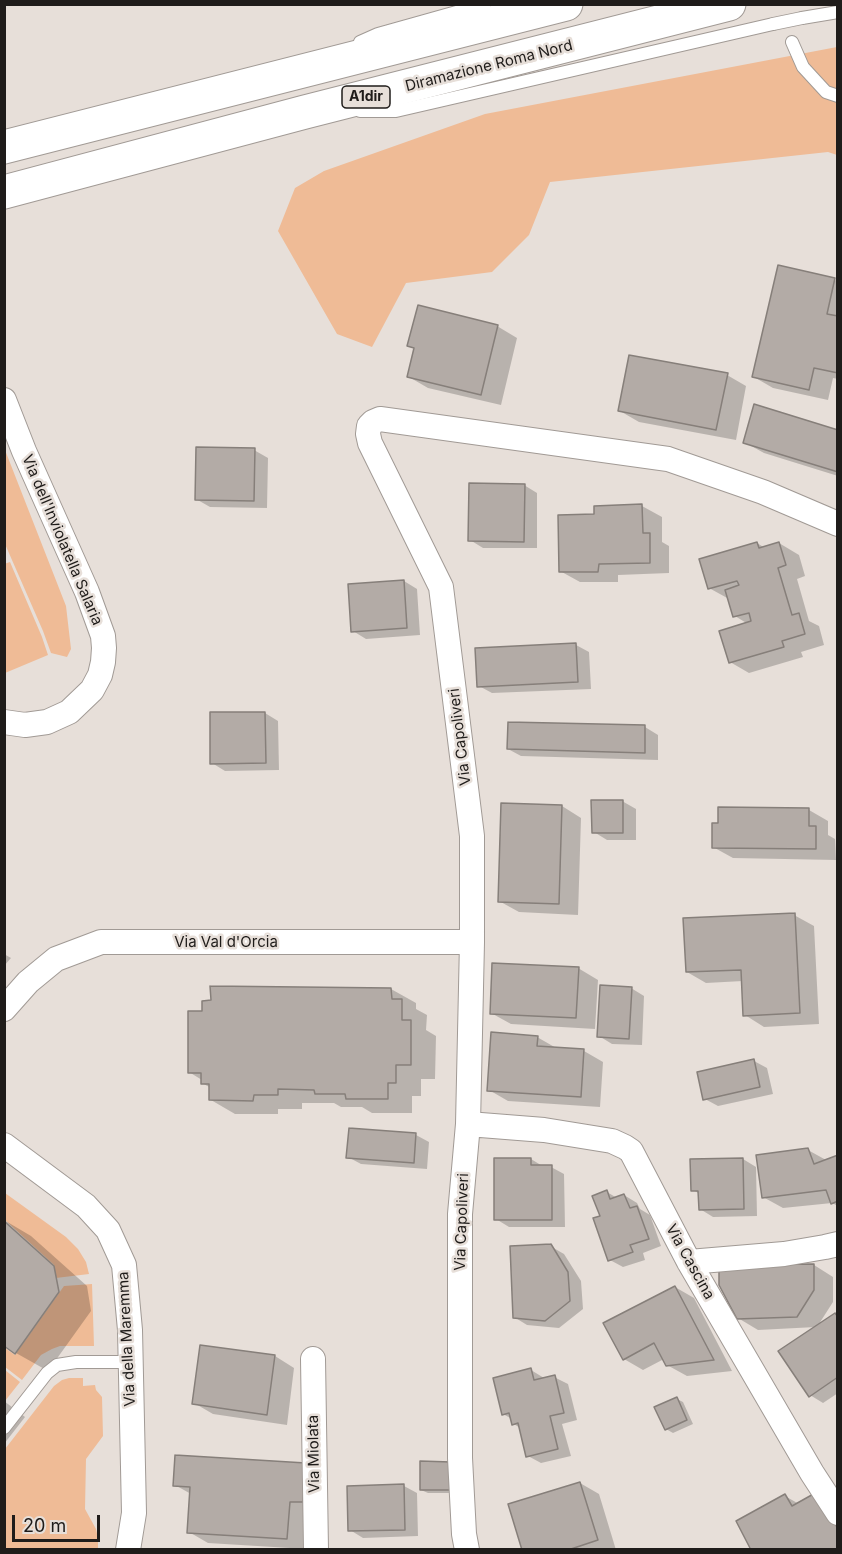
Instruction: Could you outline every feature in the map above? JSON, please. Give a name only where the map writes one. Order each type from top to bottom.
[{"type":"highway","points":[[4,147],[566,4]]},
{"type":"highway","name":"Diramazione Roma Nord","points":[[4,192],[305,112],[729,4]]},
{"type":"street","name":"Via dell'Inviolatella Salaria","points":[[4,400],[24,451],[87,592],[103,636],[104,662],[92,690],[69,712],[47,722],[25,725],[4,722]]},
{"type":"street","name":"Via Capoliveri","points":[[467,1550],[460,1458],[460,1214],[468,1124],[472,836],[441,587],[370,443],[368,430],[371,424],[381,419],[668,459],[763,492],[837,524]]},
{"type":"street","name":"Via Val d'Orcia","points":[[4,1009],[28,982],[56,959],[101,942],[472,942]]},
{"type":"street","name":"Via Cascina","points":[[468,1124],[544,1130],[612,1141],[625,1146],[635,1156],[689,1263],[837,1514]]},
{"type":"street","name":"Via della Maremma","points":[[4,1145],[86,1206],[108,1230],[124,1265],[130,1330],[134,1513],[128,1550]]},
{"type":"street","points":[[689,1263],[784,1254],[837,1244]]},
{"type":"street","name":"Via Miolata","points":[[313,1359],[316,1550]]},
{"type":"lane","points":[[290,75],[378,34],[485,4]]},
{"type":"lane","points":[[305,112],[396,111],[773,24],[837,12]]},
{"type":"lane","points":[[792,42],[803,67],[826,92],[837,96]]},
{"type":"lane","points":[[4,1428],[47,1373],[57,1365],[76,1362],[130,1362]]},
{"type":"shaded area","points":[[837,47],[837,155],[828,152],[550,182],[529,235],[492,272],[406,283],[372,347],[337,334],[278,231],[295,188],[324,171],[485,114]]},
{"type":"shaded area","points":[[5,450],[66,606],[71,649],[67,657],[51,653],[5,544]]},
{"type":"shaded area","points":[[10,562],[48,655],[5,673],[4,564]]},
{"type":"shaded area","points":[[5,1193],[66,1237],[78,1249],[86,1262],[89,1274],[56,1278],[54,1265],[5,1220]]},
{"type":"shaded area","points":[[92,1284],[94,1346],[60,1346],[52,1349],[41,1355],[22,1380],[5,1367],[5,1348],[15,1355],[64,1286]]},
{"type":"shaded area","points":[[5,1370],[20,1382],[4,1401]]},
{"type":"shaded area","points":[[69,1378],[83,1378],[83,1386],[95,1385],[102,1397],[103,1436],[86,1459],[85,1509],[96,1529],[98,1549],[5,1549],[5,1449],[54,1386]]},
{"type":"building","points":[[778,265],[835,278],[827,314],[838,316],[838,373],[814,368],[809,390],[752,377]]},
{"type":"building","points":[[418,305],[498,325],[481,395],[407,377],[414,348],[407,346]]},
{"type":"building","points":[[629,355],[728,373],[716,430],[618,411]]},
{"type":"building","points":[[754,404],[838,430],[838,472],[743,443]]},
{"type":"building","points":[[196,447],[255,448],[254,501],[195,500]]},
{"type":"building","points":[[469,483],[525,484],[524,542],[468,541]]},
{"type":"building","points":[[642,504],[643,533],[650,533],[650,563],[599,564],[598,572],[559,572],[558,515],[594,514],[594,506]]},
{"type":"building","points":[[757,542],[759,548],[779,542],[786,565],[778,568],[792,615],[799,613],[805,634],[782,641],[784,647],[729,663],[719,631],[751,621],[749,613],[733,617],[725,590],[739,585],[737,581],[708,589],[699,559]]},
{"type":"building","points":[[404,580],[407,628],[351,632],[348,584]]},
{"type":"building","points":[[576,643],[578,682],[477,687],[475,648]]},
{"type":"building","points":[[210,712],[265,712],[266,763],[210,764]]},
{"type":"building","points":[[508,722],[645,725],[645,753],[507,749]]},
{"type":"building","points":[[591,800],[623,800],[623,833],[592,833]]},
{"type":"building","points":[[501,803],[562,805],[559,904],[498,902]]},
{"type":"building","points":[[718,807],[809,808],[809,826],[816,826],[816,849],[712,848],[712,823],[718,823]]},
{"type":"building","points":[[795,913],[800,1013],[743,1016],[741,970],[686,972],[683,918]]},
{"type":"building","points":[[492,963],[579,967],[576,1018],[490,1014]]},
{"type":"building","points":[[600,985],[632,987],[629,1039],[597,1037]]},
{"type":"building","points":[[210,986],[391,988],[392,999],[402,999],[402,1020],[411,1020],[411,1065],[396,1065],[396,1083],[388,1083],[388,1099],[346,1099],[345,1094],[315,1094],[314,1090],[278,1089],[278,1095],[254,1095],[253,1101],[209,1100],[209,1084],[201,1084],[201,1073],[188,1073],[188,1011],[202,1011],[202,1001],[211,1000]]},
{"type":"building","points":[[491,1032],[538,1036],[537,1046],[584,1049],[581,1097],[487,1091]]},
{"type":"building","points":[[754,1059],[760,1087],[703,1100],[697,1072]]},
{"type":"building","points":[[349,1128],[416,1133],[414,1163],[346,1158]]},
{"type":"building","points":[[808,1148],[814,1164],[838,1155],[838,1201],[831,1204],[826,1190],[762,1198],[756,1155]]},
{"type":"building","points":[[494,1158],[531,1158],[531,1165],[552,1165],[552,1220],[494,1220]]},
{"type":"building","points":[[743,1158],[744,1209],[699,1210],[698,1191],[691,1191],[690,1159]]},
{"type":"building","points":[[607,1190],[610,1199],[624,1194],[630,1208],[637,1206],[649,1239],[630,1245],[633,1252],[608,1261],[593,1218],[600,1216],[592,1196]]},
{"type":"building","points":[[4,1221],[54,1266],[59,1292],[15,1354],[4,1346]]},
{"type":"building","points":[[551,1244],[568,1272],[570,1301],[545,1321],[513,1318],[510,1246]]},
{"type":"building","points":[[814,1264],[814,1290],[797,1317],[737,1319],[719,1285],[719,1265]]},
{"type":"building","points":[[675,1286],[714,1360],[666,1366],[654,1343],[623,1360],[603,1323]]},
{"type":"building","points":[[835,1313],[838,1317],[838,1377],[809,1397],[778,1351]]},
{"type":"building","points":[[200,1345],[275,1355],[267,1415],[192,1404]]},
{"type":"building","points":[[531,1368],[534,1380],[555,1375],[564,1413],[550,1416],[558,1449],[526,1457],[518,1423],[512,1425],[509,1413],[502,1415],[493,1378]]},
{"type":"building","points":[[677,1397],[687,1420],[665,1430],[654,1407]]},
{"type":"building","points":[[175,1455],[306,1463],[303,1502],[290,1502],[287,1539],[187,1533],[190,1487],[173,1486]]},
{"type":"building","points":[[420,1461],[451,1462],[451,1490],[420,1490]]},
{"type":"building","points":[[580,1482],[598,1540],[568,1550],[522,1550],[508,1504]]},
{"type":"building","points":[[404,1484],[405,1530],[348,1531],[347,1486]]},
{"type":"building","points":[[817,1492],[838,1529],[838,1550],[751,1550],[736,1521],[785,1494],[792,1506]]}]
